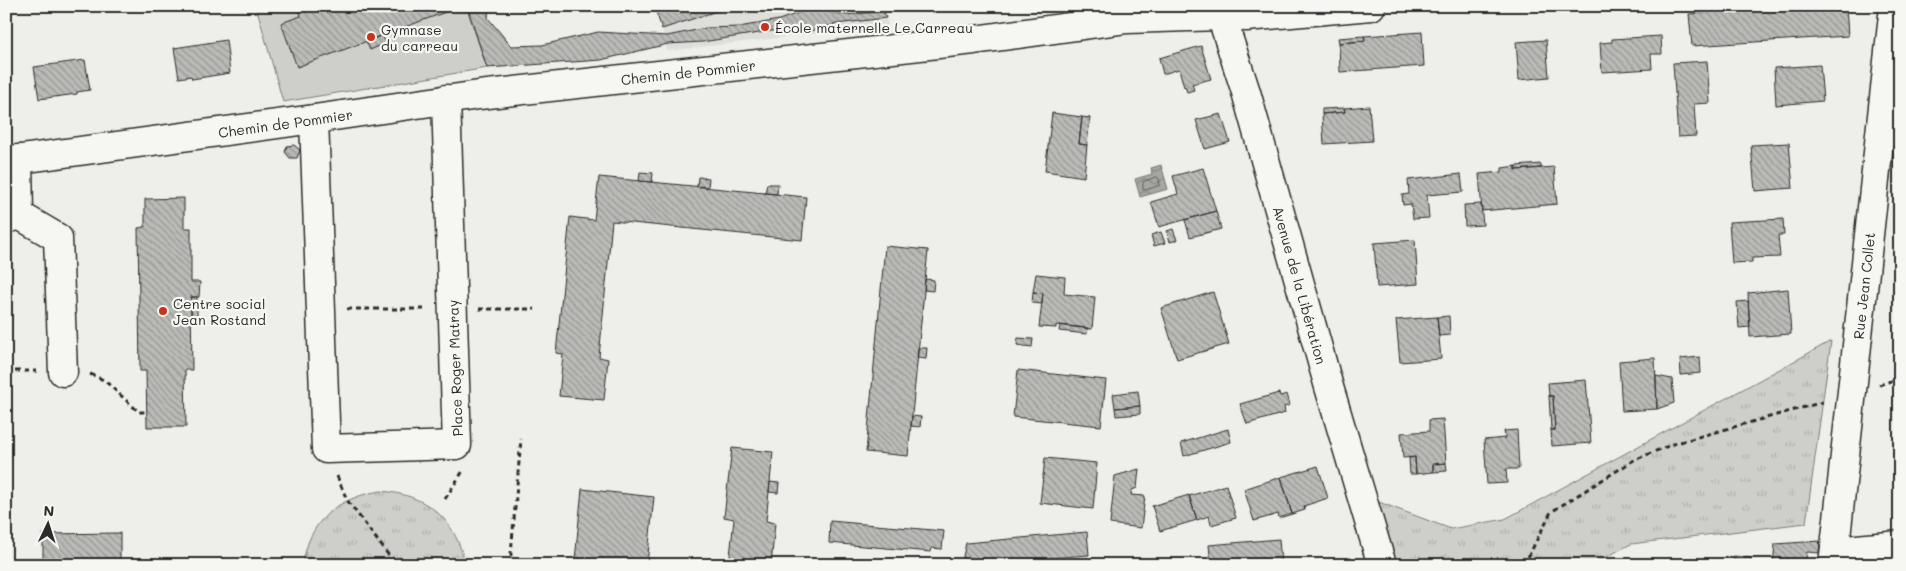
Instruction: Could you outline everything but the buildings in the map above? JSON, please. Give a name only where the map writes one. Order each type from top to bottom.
[{"type":"street","name":"Chemin de Pommier","points":[[12,160],[314,120],[446,99],[974,40],[1215,9],[1246,17],[1371,6]]},
{"type":"street","name":"Rue Jean Collet","points":[[1834,558],[1894,6]]},
{"type":"street","name":"Avenue de la Libération","points":[[1215,9],[1246,92],[1329,387],[1382,565]]},
{"type":"street","name":"Place Roger Matray","points":[[314,120],[326,449],[457,445],[446,99]]},
{"type":"street","points":[[12,160],[13,217],[58,238],[64,372]]},
{"type":"street","points":[[1834,558],[1900,545]]},
{"type":"path","points":[[1524,565],[1552,512],[1634,460],[1673,444],[1800,410],[1852,393]]},
{"type":"path","points":[[510,565],[521,439]]},
{"type":"path","points":[[347,500],[396,565]]},
{"type":"shaded area","name":"École maternelle Le Carreau","points":[[654,6],[882,6],[888,25],[667,51]]},
{"type":"green space","name":"Gymnase du carreau","points":[[256,6],[466,6],[487,68],[283,102]]},
{"type":"green space","points":[[1831,341],[1806,523],[1631,544],[1591,565],[1398,565],[1376,501],[1451,529],[1505,519]]},
{"type":"green space","points":[[381,491],[398,493],[413,498],[437,512],[447,522],[455,535],[465,565],[303,565],[311,535],[328,513],[352,499]]},
{"type":"water","points":[[1161,165],[1168,189],[1140,197],[1135,179],[1152,174],[1151,168]]},
{"type":"place","name":"École maternelle Le Carreau","points":[[765,27]]},
{"type":"place","name":"Gymnase du carreau","points":[[371,37]]},
{"type":"place","name":"Centre social Jean Rostand","points":[[163,311]]}]
